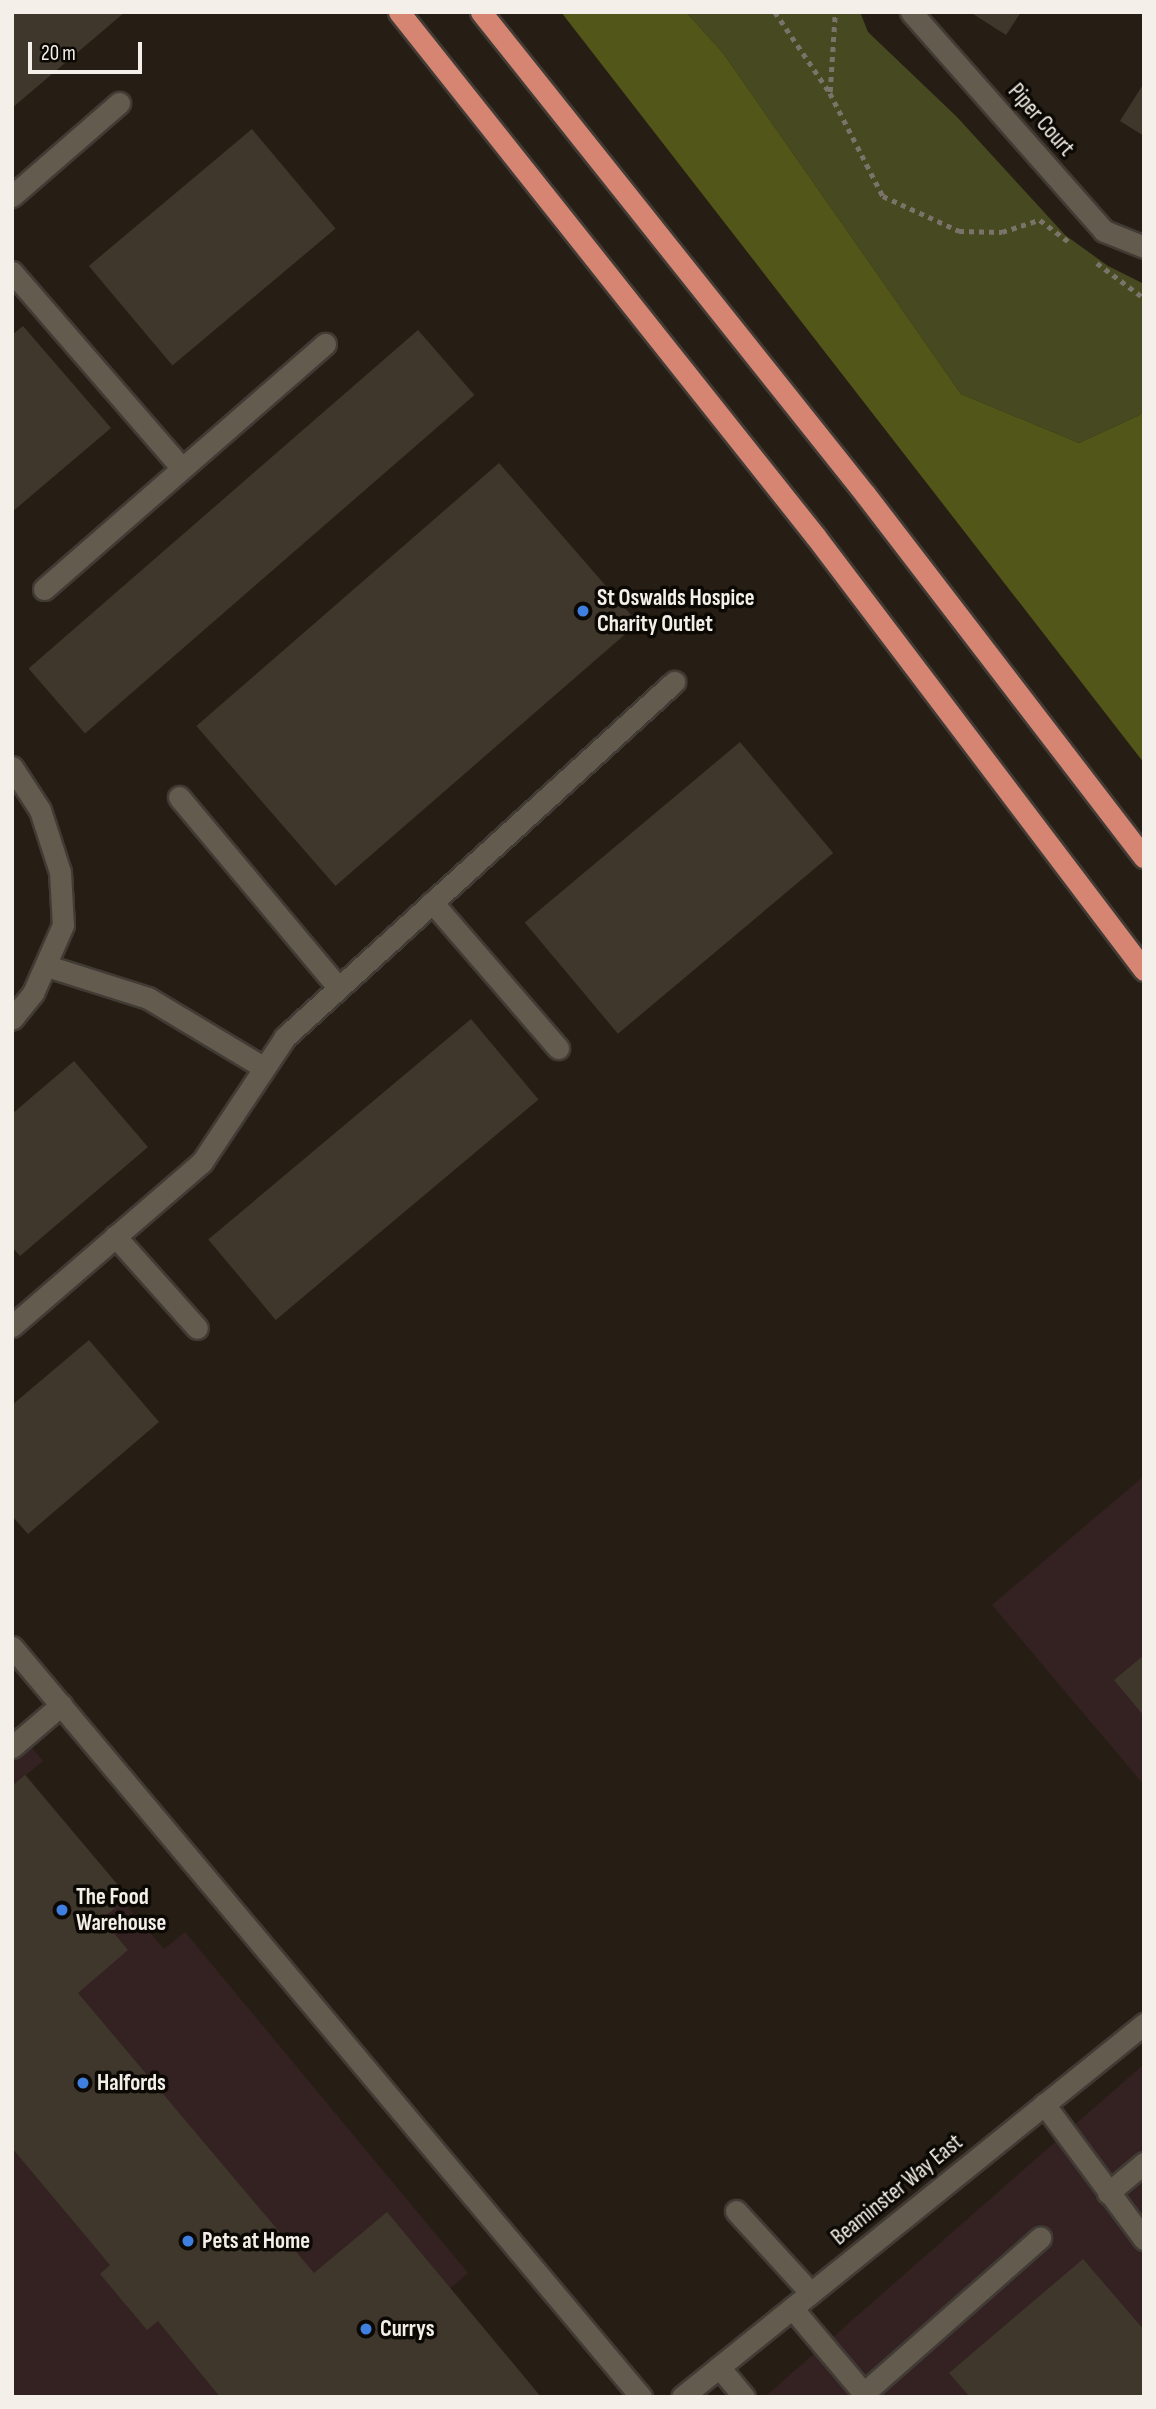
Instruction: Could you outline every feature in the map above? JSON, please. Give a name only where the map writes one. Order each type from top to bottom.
[{"type":"highway","points":[[399,12],[816,537],[1144,970]]},
{"type":"highway","points":[[481,12],[865,494],[1144,857]]},
{"type":"street","name":"Piper Court","points":[[911,12],[1104,231],[1144,247]]},
{"type":"street","points":[[12,196],[118,103]]},
{"type":"street","points":[[12,272],[183,468]]},
{"type":"street","points":[[44,589],[325,344]]},
{"type":"street","points":[[12,1326],[202,1162],[285,1037],[674,682]]},
{"type":"street","points":[[12,767],[40,810],[60,872],[63,925],[47,966],[12,1019]]},
{"type":"street","points":[[179,797],[338,988]]},
{"type":"street","points":[[432,902],[558,1048]]},
{"type":"street","points":[[47,966],[148,998],[263,1067]]},
{"type":"street","points":[[115,1236],[197,1328]]},
{"type":"street","points":[[12,1647],[641,2397]]},
{"type":"street","points":[[12,1747],[61,1705]]},
{"type":"street","name":"Beaminster Way East","points":[[682,2397],[1144,2024]]},
{"type":"street","points":[[1044,2104],[1144,2239]]},
{"type":"street","points":[[1108,2193],[1144,2163]]},
{"type":"street","points":[[736,2211],[811,2293]]},
{"type":"street","points":[[792,2308],[865,2395],[1040,2238]]},
{"type":"street","points":[[719,2367],[744,2397]]},
{"type":"path","points":[[775,12],[830,93],[883,197],[959,231],[1002,232],[1040,220],[1082,251]]},
{"type":"path","points":[[830,93],[835,12]]},
{"type":"path","points":[[1092,259],[1144,298]]},
{"type":"shaded area","points":[[1144,1476],[1144,1785],[992,1605]]},
{"type":"shaded area","points":[[12,1724],[43,1761],[26,1775],[128,1897],[123,1901],[164,1949],[185,1932],[468,2273],[450,2288],[541,2397],[12,2397]]},
{"type":"shaded area","points":[[1144,2064],[1144,2397],[765,2397],[776,2387]]},
{"type":"green space","points":[[561,12],[686,12],[723,53],[961,394],[1079,443],[1144,413],[1144,763]]},
{"type":"green space","points":[[686,12],[860,12],[868,32],[957,117],[1065,235],[1108,266],[1144,284],[1144,413],[1079,443],[961,394],[723,53]]},
{"type":"building","points":[[12,12],[125,12],[12,108]]},
{"type":"building","points":[[970,12],[1021,12],[1006,35]]},
{"type":"building","points":[[1144,83],[1144,136],[1120,121]]},
{"type":"building","points":[[252,129],[336,229],[172,365],[89,266]]},
{"type":"building","points":[[23,326],[111,428],[12,512],[12,335]]},
{"type":"building","points":[[418,330],[474,395],[85,733],[29,669]]},
{"type":"building","points":[[499,463],[638,623],[335,886],[196,726]]},
{"type":"building","points":[[740,742],[833,853],[618,1034],[525,923]]},
{"type":"building","points":[[471,1019],[538,1099],[276,1320],[208,1239]]},
{"type":"building","points":[[74,1061],[148,1147],[20,1256],[12,1247],[12,1114]]},
{"type":"building","points":[[89,1340],[159,1422],[28,1534],[12,1516],[12,1405]]},
{"type":"building","points":[[1144,1655],[1144,1716],[1114,1680]]},
{"type":"building","points":[[25,1775],[128,1897],[102,1919],[128,1950],[78,1993],[314,2273],[387,2212],[541,2397],[220,2397],[158,2321],[147,2330],[100,2274],[110,2265],[12,2148],[12,1786]]},
{"type":"building","points":[[1083,2259],[1144,2330],[1144,2397],[970,2397],[949,2373]]},
{"type":"place","name":"St Oswalds Hospice Charity Outlet","points":[[583,611]]},
{"type":"place","name":"The Food Warehouse","points":[[62,1910]]},
{"type":"place","name":"Halfords","points":[[83,2083]]},
{"type":"place","name":"Pets at Home","points":[[188,2241]]},
{"type":"place","name":"Currys","points":[[366,2329]]}]
